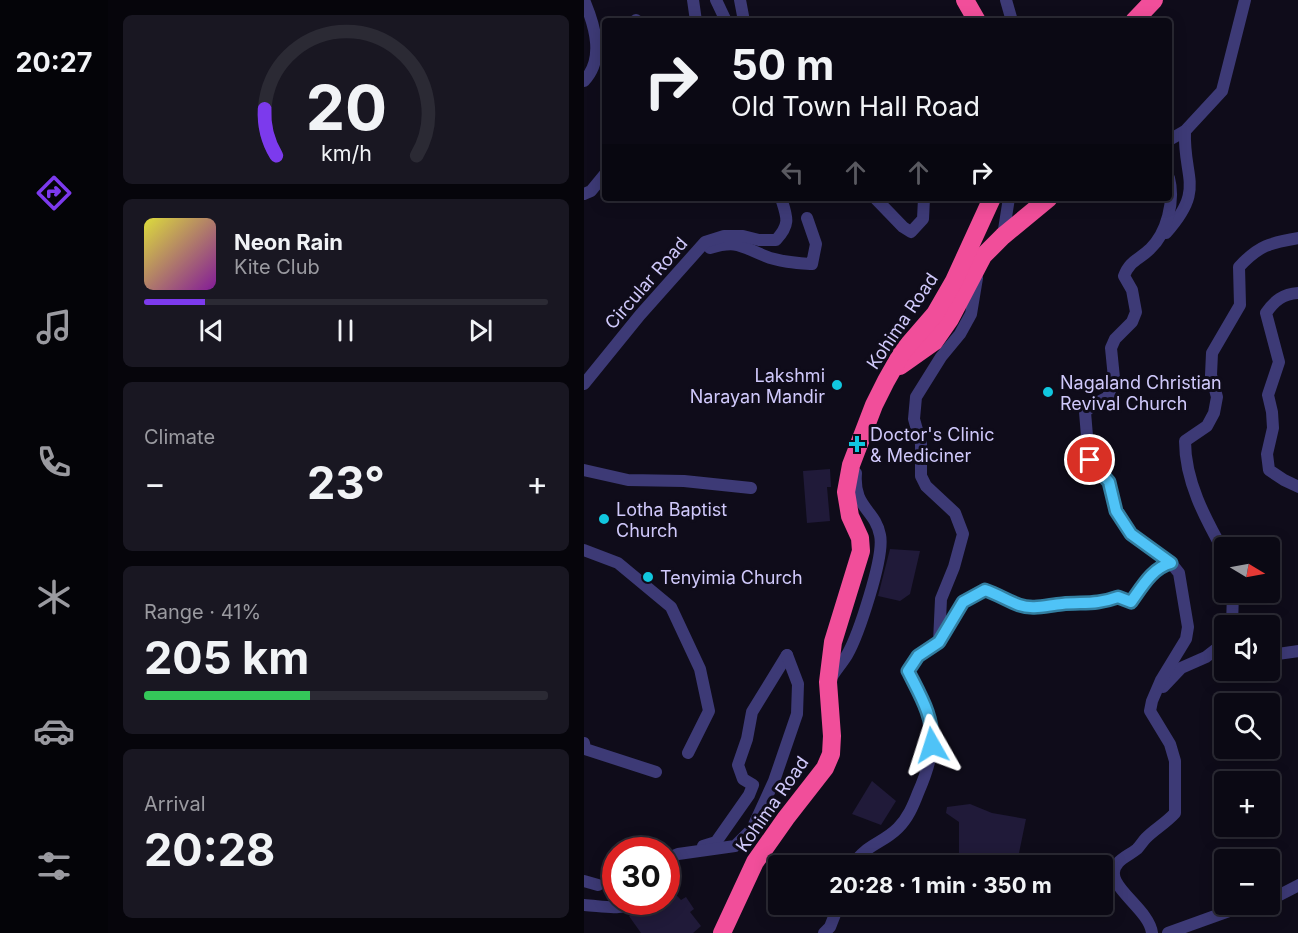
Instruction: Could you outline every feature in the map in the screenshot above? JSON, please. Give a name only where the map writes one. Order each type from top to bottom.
[{"type":"highway","points":[[965,0],[975,18]]},
{"type":"highway","points":[[1137,18],[1154,0]]},
{"type":"highway","name":"Kohima Road","points":[[722,933],[755,862],[825,768],[831,754],[828,682],[833,642],[861,551],[860,538],[850,516],[846,492],[851,465],[874,405],[903,351],[935,314],[954,281],[991,201]]},
{"type":"highway","points":[[891,373],[934,342],[950,319],[983,256],[1045,201]]},
{"type":"street","points":[[584,0],[598,46],[593,71],[584,81]]},
{"type":"street","points":[[693,0],[696,18]]},
{"type":"street","points":[[716,0],[725,18]]},
{"type":"street","points":[[740,0],[743,18]]},
{"type":"street","points":[[1006,0],[1011,18]]},
{"type":"street","points":[[1134,18],[1137,0]]},
{"type":"street","points":[[1172,138],[1185,131],[1222,91],[1245,0]]},
{"type":"street","points":[[1152,933],[1146,916],[1114,880],[1113,868],[1147,837],[1165,825],[1175,813],[1175,760],[1170,744],[1150,711],[1161,680],[1186,639],[1188,627],[1179,573],[1171,563],[1131,534],[1116,511],[1109,482],[1090,460],[1085,412],[1108,397],[1114,378],[1111,348],[1115,339],[1132,322],[1136,312],[1132,290],[1124,276],[1128,266],[1151,249],[1175,222],[1189,197],[1191,180],[1184,143],[1185,131]]},
{"type":"street","points":[[584,194],[591,191],[602,178]]},
{"type":"street","name":"Circular Road","points":[[584,384],[640,315],[705,242],[724,236],[776,240],[784,231],[788,219],[782,201]]},
{"type":"street","points":[[878,201],[911,232],[923,219],[924,201]]},
{"type":"street","points":[[1003,236],[1009,201]]},
{"type":"street","points":[[1151,249],[1168,221],[1170,201]]},
{"type":"street","points":[[695,254],[735,243],[766,256],[812,264],[816,244],[807,218]]},
{"type":"street","points":[[1216,537],[1198,500],[1185,458],[1185,441],[1207,426],[1214,413],[1217,397],[1211,375],[1212,353],[1240,305],[1240,267],[1253,252],[1276,242],[1298,238]]},
{"type":"street","points":[[939,642],[941,599],[954,567],[963,534],[955,513],[926,486],[921,476],[921,444],[914,419],[916,397],[941,357],[960,334],[971,314],[974,288],[983,256]]},
{"type":"street","points":[[1298,293],[1287,294],[1274,301],[1266,313],[1278,362],[1268,395],[1273,428],[1267,454],[1269,470],[1298,487]]},
{"type":"street","points":[[584,470],[628,480],[684,481],[751,489]]},
{"type":"street","points":[[584,550],[618,563],[671,608],[700,669],[709,711],[688,753]]},
{"type":"street","points":[[859,855],[896,830],[908,815],[923,783],[931,758],[933,732],[927,708],[908,671],[918,656],[939,642],[963,602],[985,590],[1020,605],[1031,606],[1102,603],[1118,597],[1131,602],[1162,565],[1171,563]]},
{"type":"street","points":[[1150,711],[1164,686],[1181,668],[1206,657],[1214,651]]},
{"type":"street","points":[[1280,654],[1298,651]]},
{"type":"street","points":[[787,656],[798,684],[797,714],[774,781],[752,829],[735,846],[672,857],[716,842],[749,795],[753,786],[743,779],[738,765],[752,712],[787,656]]},
{"type":"street","points":[[584,743],[585,749],[656,772]]},
{"type":"street","points":[[584,881],[598,885]]},
{"type":"street","points":[[1280,895],[1298,885]]},
{"type":"street","points":[[584,905],[602,908]]},
{"type":"street","points":[[824,933],[830,927],[835,915]]},
{"type":"street","points":[[1168,933],[1218,915]]},
{"type":"building","points":[[830,469],[831,487],[827,487],[830,521],[807,523],[803,471]]},
{"type":"building","points":[[890,549],[920,551],[910,594],[900,601],[878,596]]},
{"type":"building","points":[[872,781],[896,801],[881,825],[852,814]]},
{"type":"building","points":[[970,804],[992,813],[1026,819],[1019,853],[959,854],[959,822],[946,813],[947,807]]},
{"type":"building","points":[[686,897],[694,909],[690,912],[701,926],[693,933],[641,933],[629,916],[680,915],[680,899]]},
{"type":"place","name":"Lakshmi Narayan Mandir","points":[[837,385]]},
{"type":"place","name":"Nagaland Christian Revival Church","points":[[1048,392]]},
{"type":"place","name":"Doctor's Clinic & Mediciner","points":[[857,444]]},
{"type":"place","name":"Lotha Baptist Church","points":[[604,519]]},
{"type":"place","name":"Tenyimia Church","points":[[648,577]]},
{"type":"route","points":[[932,745],[933,732],[927,708],[908,671],[918,656],[939,642],[963,602],[985,590],[1020,605],[1042,607],[1102,603],[1118,597],[1131,602],[1162,565],[1171,563],[1155,549],[1131,534],[1116,511],[1109,482],[1090,460]]}]
